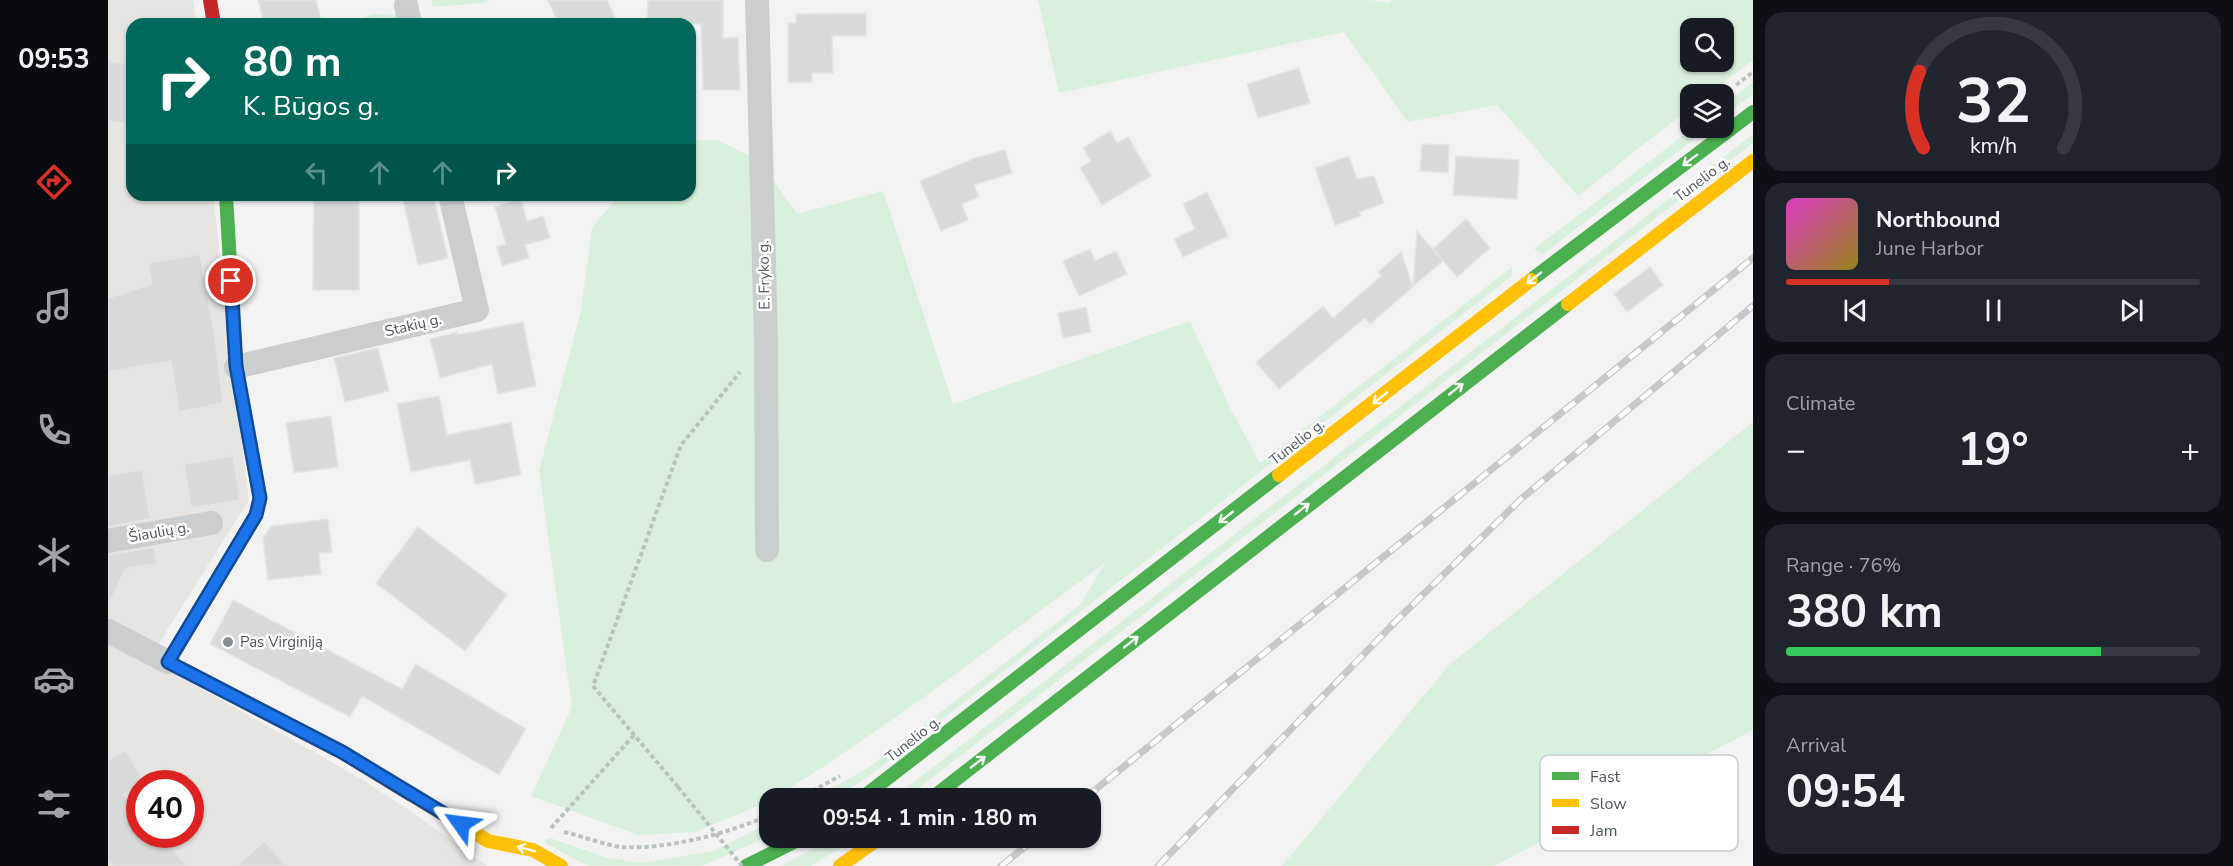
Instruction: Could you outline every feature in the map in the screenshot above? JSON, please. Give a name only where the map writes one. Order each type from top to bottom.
[{"type":"main road","points":[[210,0],[213,18]]},
{"type":"main road","name":"Tunelio g.","points":[[875,788],[1540,272],[1753,112]]},
{"type":"main road","name":"Tunelio g.","points":[[945,788],[1574,297],[1753,161]]},
{"type":"main road","points":[[226,201],[236,366],[260,498],[256,515],[168,662],[342,752],[488,841],[533,850],[561,866]]},
{"type":"main road","points":[[488,841],[501,858]]},
{"type":"main road","points":[[744,866],[781,848]]},
{"type":"main road","points":[[840,866],[865,848]]},
{"type":"street","name":"E. Fryko g.","points":[[758,0],[766,341],[767,550]]},
{"type":"street","name":"Stakių g.","points":[[236,366],[477,310],[451,201]]},
{"type":"street","name":"Šiaulių g.","points":[[108,541],[211,523]]},
{"type":"street","points":[[108,631],[168,662]]},
{"type":"path","points":[[744,866],[593,686],[681,445],[766,341]]},
{"type":"path","points":[[634,735],[551,828],[622,847],[690,841],[759,820]]},
{"type":"shaded area","points":[[108,0],[193,0],[196,18],[126,18],[126,201],[214,201],[249,500],[149,659],[358,777],[415,814],[487,866],[108,866]]},
{"type":"green space","points":[[431,0],[489,0],[483,3],[433,7]]},
{"type":"green space","points":[[1038,0],[1370,0],[1388,3],[1393,0],[1753,0],[1753,60],[1721,84],[1680,84],[1680,116],[1578,196],[1497,105],[1408,122],[1344,32],[1059,93]]},
{"type":"green space","points":[[372,14],[402,15],[403,18],[364,18]]},
{"type":"green space","points":[[1753,82],[1753,94],[1734,108],[1734,97]]},
{"type":"green space","points":[[1753,134],[1753,143],[919,788],[906,788]]},
{"type":"green space","points":[[1680,138],[1696,138],[1543,254],[1534,249]]},
{"type":"green space","points":[[696,140],[717,140],[759,160],[797,214],[883,191],[953,404],[1190,321],[1229,406],[1260,463],[1512,267],[1512,276],[868,777],[851,788],[833,788],[868,768],[1080,605],[1105,563],[916,703],[789,788],[759,788],[759,805],[695,832],[638,835],[531,796],[572,707],[539,471],[581,310],[592,228],[614,201],[696,201]]},
{"type":"green space","points":[[1753,422],[1753,730],[1705,755],[1540,755],[1540,842],[1494,866],[1282,866],[1449,665]]},
{"type":"green space","points":[[759,828],[759,840],[702,866],[588,866],[545,843],[546,839],[550,838],[605,857],[641,863],[713,851]]},
{"type":"green space","points":[[814,848],[840,848],[811,866],[782,866]]},
{"type":"building","points":[[258,0],[316,0],[320,18],[262,18]]},
{"type":"building","points":[[548,0],[607,0],[615,18],[556,18]]},
{"type":"building","points":[[648,0],[723,0],[723,38],[738,37],[740,90],[703,90],[701,24],[696,24],[696,18],[647,18]]},
{"type":"building","points":[[866,13],[866,36],[832,36],[833,73],[812,73],[812,82],[788,83],[788,23],[796,23],[796,14]]},
{"type":"building","points":[[108,62],[126,64],[126,123],[108,121]]},
{"type":"building","points":[[1299,68],[1310,103],[1258,118],[1247,84]]},
{"type":"building","points":[[1110,131],[1117,143],[1128,137],[1151,176],[1102,205],[1080,168],[1091,161],[1083,148]]},
{"type":"building","points":[[1422,144],[1449,145],[1448,173],[1420,171]]},
{"type":"building","points":[[1005,150],[1012,173],[974,185],[979,197],[962,204],[968,220],[941,231],[920,181],[975,158]]},
{"type":"building","points":[[1349,156],[1357,179],[1374,176],[1384,203],[1359,212],[1361,216],[1335,225],[1315,168]]},
{"type":"building","points":[[1456,156],[1519,160],[1517,199],[1453,195]]},
{"type":"building","points":[[1207,192],[1228,236],[1183,257],[1174,239],[1195,229],[1183,204]]},
{"type":"building","points":[[314,201],[359,201],[359,290],[313,290]]},
{"type":"building","points":[[403,201],[434,201],[448,258],[418,265]]},
{"type":"building","points":[[522,201],[527,221],[543,216],[550,238],[525,245],[529,258],[502,266],[497,247],[506,244],[495,207]]},
{"type":"building","points":[[1466,219],[1490,248],[1457,277],[1433,249]]},
{"type":"building","points":[[1417,231],[1443,261],[1413,286]]},
{"type":"building","points":[[1090,249],[1095,261],[1116,251],[1127,274],[1079,296],[1063,261]]},
{"type":"building","points":[[1401,252],[1413,287],[1370,324],[1365,318],[1279,389],[1256,362],[1323,306],[1333,318],[1381,276],[1378,272]]},
{"type":"building","points":[[200,254],[215,337],[223,403],[179,412],[171,361],[108,372],[108,298],[152,284],[148,263]]},
{"type":"building","points":[[1650,267],[1663,285],[1627,312],[1614,294]]},
{"type":"building","points":[[1086,307],[1091,332],[1063,338],[1058,313]]},
{"type":"building","points":[[523,322],[536,386],[498,394],[492,364],[440,378],[430,339],[457,332],[457,335]]},
{"type":"building","points":[[378,348],[389,391],[345,402],[334,358]]},
{"type":"building","points":[[439,396],[447,435],[511,422],[521,475],[475,484],[470,460],[411,472],[397,404]]},
{"type":"building","points":[[331,416],[338,467],[294,473],[286,423]]},
{"type":"building","points":[[233,456],[240,500],[191,508],[184,464]]},
{"type":"building","points":[[142,470],[150,519],[108,527],[108,475]]},
{"type":"building","points":[[328,519],[332,552],[319,553],[321,574],[268,580],[263,539],[271,526]]},
{"type":"building","points":[[418,527],[507,595],[465,651],[376,583]]},
{"type":"building","points":[[154,547],[157,564],[126,568],[108,606],[108,555]]},
{"type":"building","points":[[233,600],[402,689],[416,664],[526,729],[499,775],[362,696],[350,717],[210,644]]},
{"type":"building","points":[[125,750],[137,770],[126,770],[126,793],[124,794],[126,797],[126,848],[172,848],[187,866],[113,866],[108,860],[108,760]]},
{"type":"building","points":[[264,841],[287,866],[237,866]]},
{"type":"railway","points":[[1097,788],[1753,258]]},
{"type":"railway","points":[[1158,866],[1398,619],[1521,499],[1753,306]]},
{"type":"railway","points":[[1001,866],[1023,848]]},
{"type":"traffic: fast","points":[[1531,280],[1753,112]]},
{"type":"traffic: fast","points":[[226,201],[236,367],[260,498],[256,515],[168,662],[253,706]]},
{"type":"traffic: fast","points":[[945,788],[1568,304]]},
{"type":"traffic: fast","points":[[875,788],[1279,475]]},
{"type":"traffic: fast","points":[[746,866],[782,848]]},
{"type":"traffic: slow","points":[[1568,304],[1753,161]]},
{"type":"traffic: slow","points":[[1279,475],[1531,280]]},
{"type":"traffic: slow","points":[[410,794],[488,841],[533,850],[561,866]]},
{"type":"traffic: slow","points":[[840,866],[865,848]]},
{"type":"traffic: jam","points":[[210,0],[213,18]]},
{"type":"traffic: jam","points":[[253,706],[342,752],[410,794]]},
{"type":"place","name":"Pas Virginiją","points":[[228,642]]},
{"type":"route","points":[[231,281],[236,366],[260,498],[256,515],[168,662],[342,752],[461,824]]}]
